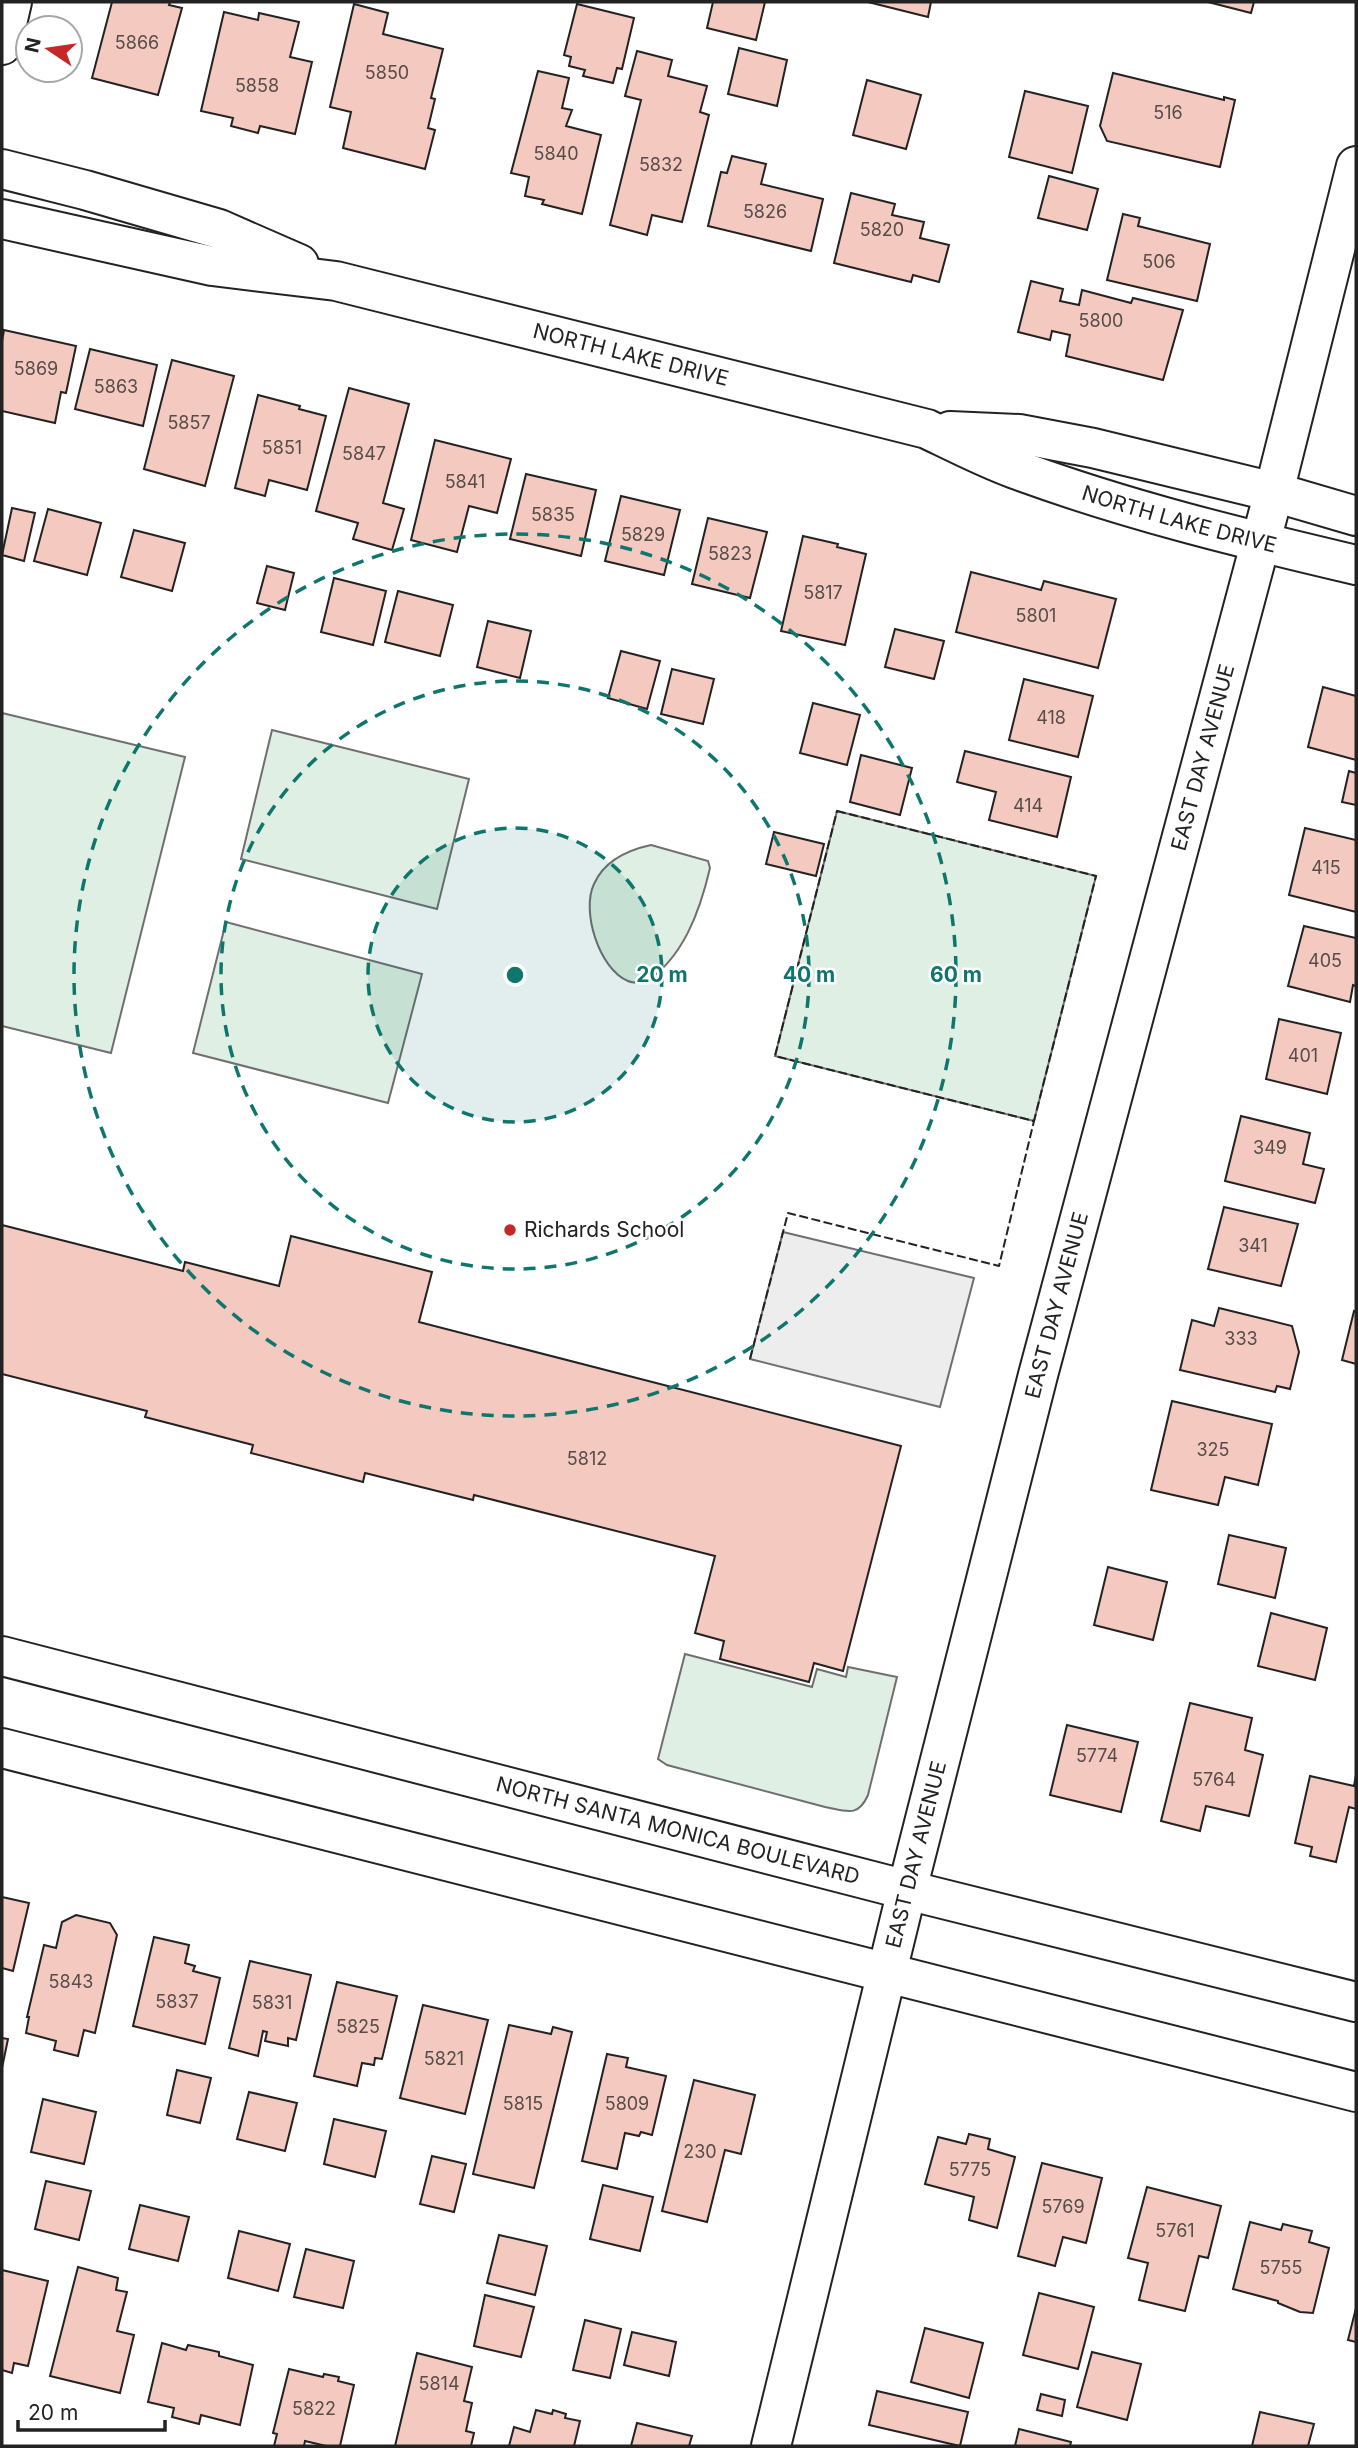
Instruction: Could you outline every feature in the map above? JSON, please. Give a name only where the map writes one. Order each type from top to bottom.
[{"type":"street","points":[[2,45],[12,2]]},
{"type":"street","name":"EAST DAY AVENUE","points":[[771,2446],[907,1890],[1038,1376],[1274,492],[1356,166]]},
{"type":"street","name":"NORTH LAKE DRIVE","points":[[2,169],[219,229],[336,281]]},
{"type":"street","name":"NORTH LAKE DRIVE","points":[[2,219],[212,266],[336,281],[927,429],[1014,468],[1179,521],[1356,565]]},
{"type":"street","name":"NORTH LAKE DRIVE","points":[[927,429],[1019,434],[1093,448],[1274,492],[1356,516]]},
{"type":"street","name":"NORTH SANTA MONICA BOULEVARD","points":[[2,1656],[907,1890],[1356,2002]]},
{"type":"street","points":[[2,1748],[1356,2092]]},
{"type":"green space","points":[[2,713],[185,757],[111,1053],[2,1026]]},
{"type":"green space","points":[[272,730],[469,779],[437,909],[241,859]]},
{"type":"green space","points":[[837,811],[1096,876],[1034,1121],[775,1056]]},
{"type":"green space","points":[[651,845],[708,861],[710,868],[695,917],[679,947],[658,973],[644,983],[634,983],[618,974],[601,952],[591,923],[591,895],[598,876],[610,863],[625,853]]},
{"type":"green space","points":[[226,922],[422,974],[388,1103],[193,1053]]},
{"type":"green space","points":[[685,1654],[812,1687],[817,1669],[846,1677],[848,1667],[897,1677],[868,1795],[860,1807],[845,1811],[825,1807],[667,1765],[658,1759]]},
{"type":"shaded area","points":[[783,1232],[974,1278],[940,1407],[750,1359]]},
{"type":"building","points":[[112,2],[170,2],[169,5],[182,8],[158,95],[92,78]]},
{"type":"building","points":[[713,2],[765,2],[756,40],[707,28]]},
{"type":"building","points":[[868,2],[931,2],[928,17]]},
{"type":"building","points":[[1208,2],[1254,2],[1251,13]]},
{"type":"building","points":[[354,4],[388,13],[383,34],[443,49],[431,98],[435,99],[428,128],[435,130],[425,169],[343,148],[351,112],[330,107]]},
{"type":"building","points":[[577,4],[634,18],[622,69],[617,68],[613,83],[583,76],[585,70],[569,66],[571,57],[564,55]]},
{"type":"building","points":[[224,12],[258,20],[259,13],[299,22],[290,57],[312,62],[295,134],[260,126],[258,133],[231,126],[233,118],[201,111]]},
{"type":"building","points":[[739,48],[787,60],[777,106],[728,94]]},
{"type":"building","points":[[637,51],[672,60],[668,76],[707,86],[700,112],[709,115],[682,222],[652,215],[647,235],[610,225],[641,100],[625,96]]},
{"type":"building","points":[[538,71],[569,78],[562,108],[572,110],[566,126],[601,135],[582,214],[542,204],[544,200],[525,196],[529,177],[511,173]]},
{"type":"building","points":[[1113,73],[1224,100],[1224,97],[1235,100],[1220,167],[1107,141],[1100,126]]},
{"type":"building","points":[[867,80],[921,95],[906,149],[853,135]]},
{"type":"building","points":[[1025,91],[1088,106],[1072,173],[1009,157]]},
{"type":"building","points":[[732,156],[766,164],[761,184],[823,199],[811,251],[708,226],[721,172],[727,173]]},
{"type":"building","points":[[1049,176],[1098,189],[1087,230],[1038,218]]},
{"type":"building","points":[[851,193],[895,204],[892,215],[924,222],[920,238],[949,245],[939,282],[913,275],[911,282],[834,263]]},
{"type":"building","points":[[1123,214],[1140,218],[1138,226],[1210,244],[1197,301],[1107,280]]},
{"type":"building","points":[[1031,281],[1063,289],[1060,301],[1079,305],[1082,290],[1131,303],[1133,298],[1183,310],[1163,380],[1066,356],[1070,335],[1052,331],[1050,340],[1018,332]]},
{"type":"building","points":[[4,330],[76,346],[66,393],[61,392],[55,423],[2,411]]},
{"type":"building","points":[[90,349],[157,365],[143,426],[75,409]]},
{"type":"building","points":[[172,360],[234,376],[205,486],[144,469]]},
{"type":"building","points":[[349,388],[409,404],[383,503],[404,509],[392,550],[353,539],[358,523],[316,511]]},
{"type":"building","points":[[258,395],[326,416],[307,490],[269,480],[265,496],[235,488]]},
{"type":"building","points":[[435,440],[511,459],[497,513],[469,506],[457,552],[411,540]]},
{"type":"building","points":[[526,474],[596,490],[581,556],[510,539]]},
{"type":"building","points":[[621,496],[680,510],[664,575],[605,561]]},
{"type":"building","points":[[12,508],[35,513],[24,561],[2,555]]},
{"type":"building","points":[[48,509],[101,523],[87,575],[34,561]]},
{"type":"building","points":[[708,518],[767,532],[750,598],[692,584]]},
{"type":"building","points":[[134,530],[185,543],[172,591],[121,577]]},
{"type":"building","points":[[803,536],[866,554],[845,645],[781,631]]},
{"type":"building","points":[[267,566],[294,573],[285,610],[257,603]]},
{"type":"building","points":[[971,572],[1041,590],[1044,581],[1116,599],[1098,668],[956,632]]},
{"type":"building","points":[[334,578],[386,591],[373,645],[321,632]]},
{"type":"building","points":[[398,591],[453,605],[440,656],[385,642]]},
{"type":"building","points":[[488,621],[531,631],[520,678],[477,667]]},
{"type":"building","points":[[895,629],[944,641],[934,679],[885,667]]},
{"type":"building","points":[[621,651],[660,661],[647,709],[608,698]]},
{"type":"building","points":[[672,669],[714,679],[703,724],[661,714]]},
{"type":"building","points":[[1024,679],[1093,696],[1078,757],[1009,740]]},
{"type":"building","points":[[1323,687],[1356,696],[1356,760],[1308,747]]},
{"type":"building","points":[[813,703],[860,715],[847,765],[800,753]]},
{"type":"building","points":[[965,751],[1071,777],[1057,837],[989,820],[996,792],[957,782]]},
{"type":"building","points":[[861,755],[912,768],[900,815],[850,802]]},
{"type":"building","points":[[1349,771],[1356,773],[1356,805],[1342,802]]},
{"type":"building","points":[[1305,828],[1356,840],[1356,912],[1289,895]]},
{"type":"building","points":[[774,832],[824,844],[816,876],[766,864]]},
{"type":"building","points":[[1304,926],[1356,938],[1356,986],[1353,985],[1350,1002],[1288,986]]},
{"type":"building","points":[[1279,1019],[1341,1033],[1327,1094],[1266,1079]]},
{"type":"building","points":[[1241,1116],[1310,1133],[1303,1164],[1324,1169],[1315,1203],[1225,1181]]},
{"type":"building","points":[[1224,1207],[1298,1224],[1281,1286],[1208,1269]]},
{"type":"building","points":[[2,1225],[183,1271],[185,1262],[279,1286],[291,1236],[432,1272],[419,1322],[901,1446],[843,1671],[814,1663],[809,1682],[720,1659],[724,1641],[695,1633],[715,1556],[474,1495],[473,1500],[365,1473],[363,1482],[251,1453],[253,1445],[145,1417],[147,1411],[2,1374]]},
{"type":"building","points":[[1219,1308],[1292,1326],[1299,1352],[1290,1389],[1277,1386],[1275,1392],[1180,1370],[1192,1320],[1214,1326]]},
{"type":"building","points":[[1354,1311],[1356,1312],[1356,1364],[1342,1360]]},
{"type":"building","points":[[1172,1401],[1272,1424],[1258,1485],[1225,1477],[1218,1505],[1151,1490]]},
{"type":"building","points":[[1229,1535],[1286,1548],[1275,1598],[1218,1584]]},
{"type":"building","points":[[1108,1567],[1167,1582],[1153,1640],[1094,1625]]},
{"type":"building","points":[[1271,1613],[1327,1628],[1315,1680],[1258,1666]]},
{"type":"building","points":[[1190,1703],[1252,1718],[1245,1750],[1263,1755],[1249,1816],[1206,1806],[1200,1831],[1161,1821]]},
{"type":"building","points":[[1067,1725],[1138,1742],[1121,1812],[1050,1795]]},
{"type":"building","points":[[1356,1775],[1356,1809],[1349,1807],[1336,1862],[1310,1856],[1312,1847],[1295,1843],[1310,1776],[1354,1786]]},
{"type":"building","points":[[2,1897],[29,1903],[13,1971],[2,1968]]},
{"type":"building","points":[[76,1915],[110,1923],[117,1935],[95,2033],[84,2030],[78,2056],[54,2050],[56,2041],[26,2033],[27,2017],[44,1945],[56,1948],[62,1922]]},
{"type":"building","points":[[154,1937],[189,1945],[185,1963],[195,1966],[193,1971],[220,1978],[205,2044],[133,2026]]},
{"type":"building","points":[[250,1961],[311,1975],[296,2040],[288,2038],[288,2046],[265,2041],[267,2032],[263,2031],[258,2056],[229,2048]]},
{"type":"building","points":[[337,1982],[397,1996],[382,2059],[375,2058],[374,2065],[362,2063],[357,2086],[314,2076]]},
{"type":"building","points":[[423,2005],[488,2020],[465,2114],[400,2098]]},
{"type":"building","points":[[509,2025],[551,2034],[553,2027],[572,2032],[534,2188],[473,2174]]},
{"type":"building","points":[[2,2038],[8,2039],[2,2068]]},
{"type":"building","points":[[607,2054],[628,2058],[626,2067],[666,2076],[652,2135],[641,2132],[639,2136],[625,2133],[617,2169],[582,2161]]},
{"type":"building","points":[[177,2070],[211,2078],[200,2123],[167,2115]]},
{"type":"building","points":[[694,2080],[755,2095],[741,2154],[725,2150],[707,2222],[662,2211]]},
{"type":"building","points":[[249,2092],[297,2103],[285,2151],[237,2139]]},
{"type":"building","points":[[43,2099],[96,2112],[84,2164],[31,2152]]},
{"type":"building","points":[[334,2119],[386,2131],[375,2177],[324,2164]]},
{"type":"building","points":[[969,2134],[990,2139],[988,2149],[1015,2157],[997,2228],[969,2220],[974,2197],[925,2184],[938,2137],[966,2144]]},
{"type":"building","points":[[432,2156],[466,2164],[454,2212],[420,2204]]},
{"type":"building","points":[[1042,2163],[1102,2178],[1086,2243],[1063,2237],[1055,2266],[1018,2256]]},
{"type":"building","points":[[46,2181],[91,2191],[79,2240],[35,2229]]},
{"type":"building","points":[[603,2185],[653,2197],[640,2251],[590,2239]]},
{"type":"building","points":[[1147,2187],[1221,2206],[1208,2258],[1199,2256],[1185,2311],[1139,2300],[1148,2263],[1128,2258]]},
{"type":"building","points":[[140,2205],[189,2217],[178,2261],[129,2249]]},
{"type":"building","points":[[1250,2222],[1281,2230],[1283,2224],[1312,2231],[1309,2242],[1329,2248],[1313,2313],[1300,2312],[1278,2301],[1233,2289]]},
{"type":"building","points":[[239,2231],[290,2244],[278,2291],[228,2278]]},
{"type":"building","points":[[499,2235],[547,2246],[535,2295],[487,2283]]},
{"type":"building","points":[[306,2249],[354,2261],[343,2308],[294,2297]]},
{"type":"building","points":[[78,2267],[118,2278],[116,2290],[127,2292],[117,2331],[134,2335],[120,2393],[50,2376]]},
{"type":"building","points":[[2,2270],[48,2281],[28,2366],[14,2363],[12,2373],[2,2370]]},
{"type":"building","points":[[1039,2293],[1094,2307],[1078,2369],[1023,2355]]},
{"type":"building","points":[[485,2295],[534,2307],[521,2357],[474,2346]]},
{"type":"building","points":[[1356,2308],[1356,2342],[1348,2340]]},
{"type":"building","points":[[585,2320],[621,2329],[610,2378],[573,2370]]},
{"type":"building","points":[[925,2328],[983,2343],[969,2398],[911,2382]]},
{"type":"building","points":[[632,2332],[676,2342],[669,2376],[624,2365]]},
{"type":"building","points":[[162,2343],[186,2350],[188,2345],[219,2352],[219,2356],[253,2365],[240,2425],[201,2415],[199,2424],[172,2417],[174,2408],[148,2402]]},
{"type":"building","points":[[1092,2352],[1141,2364],[1127,2420],[1077,2407]]},
{"type":"building","points":[[417,2353],[472,2367],[464,2401],[472,2403],[466,2431],[474,2433],[471,2446],[395,2446]]},
{"type":"building","points":[[289,2369],[323,2377],[324,2374],[339,2377],[338,2381],[354,2385],[340,2446],[305,2441],[304,2446],[274,2446],[277,2434],[273,2433]]},
{"type":"building","points":[[877,2391],[968,2412],[960,2446],[869,2425]]},
{"type":"building","points":[[1041,2394],[1065,2400],[1062,2416],[1037,2410]]},
{"type":"building","points":[[536,2410],[552,2414],[553,2410],[566,2414],[565,2418],[580,2421],[574,2446],[509,2446],[514,2427],[530,2432]]},
{"type":"building","points":[[1260,2412],[1314,2424],[1308,2446],[1252,2446]]},
{"type":"building","points":[[637,2423],[692,2436],[689,2446],[631,2446]]},
{"type":"building","points":[[1019,2429],[1071,2442],[1070,2446],[1015,2446]]},
{"type":"fence","points":[[837,811],[1096,876],[1034,1121],[775,1056],[837,811]]},
{"type":"fence","points":[[750,1359],[788,1213],[999,1266],[1032,1121]]},
{"type":"place","name":"Richards School","points":[[510,1230]]}]
